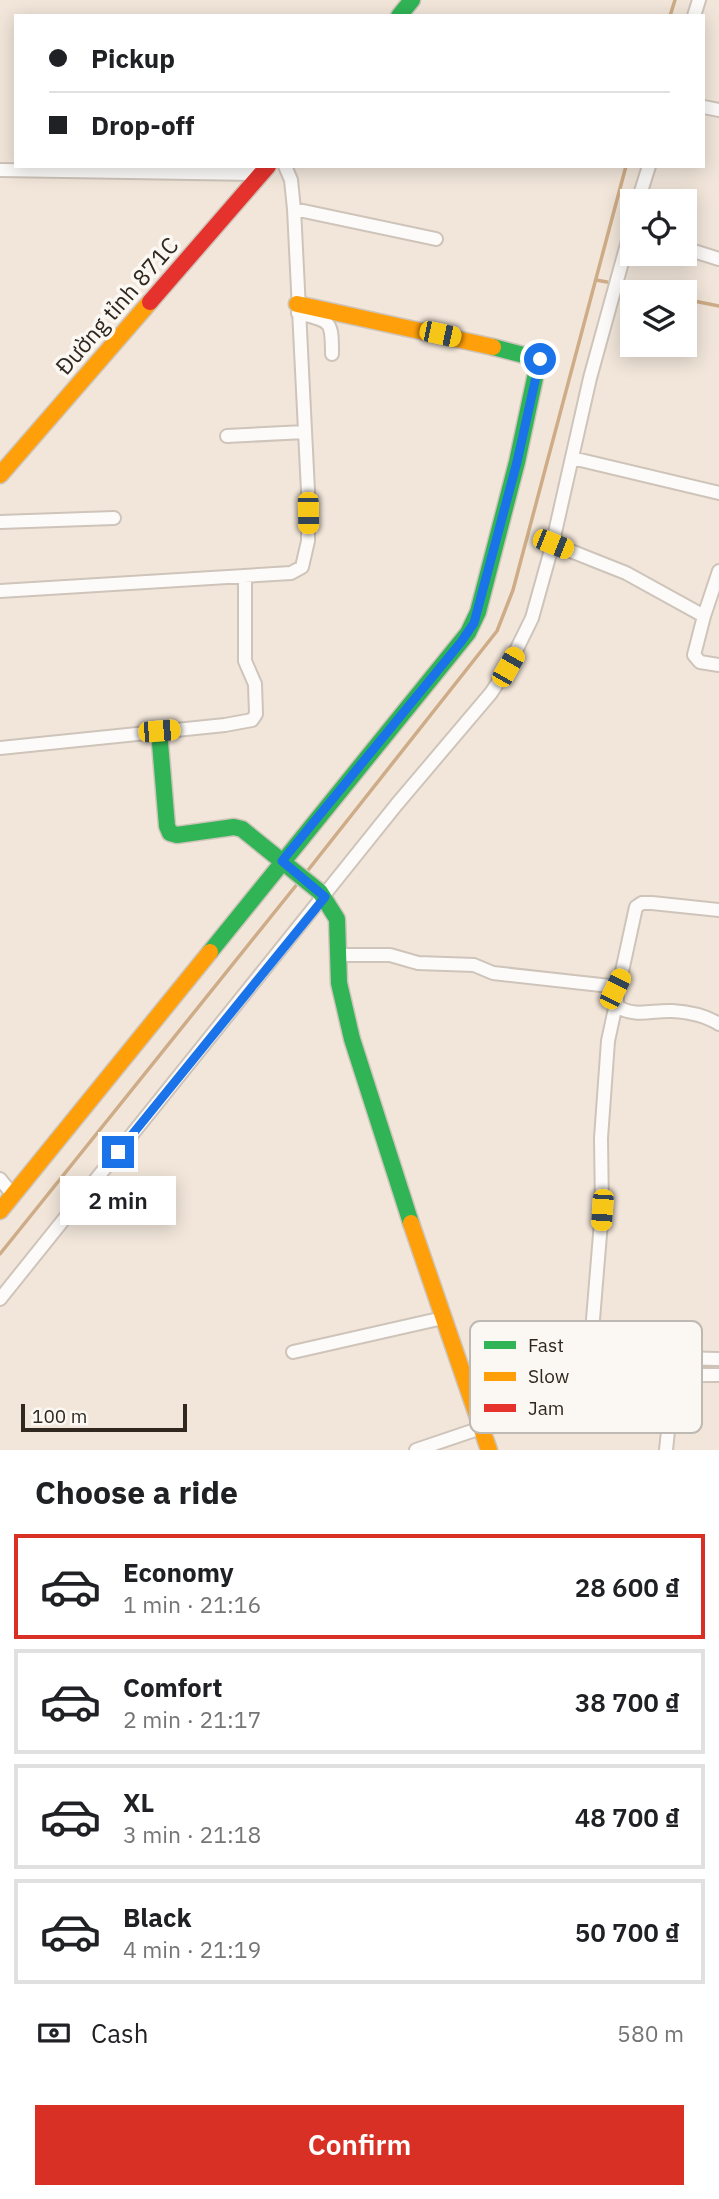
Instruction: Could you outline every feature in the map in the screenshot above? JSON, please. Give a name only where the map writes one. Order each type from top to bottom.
[{"type":"street","points":[[401,14],[412,0]]},
{"type":"street","points":[[0,591],[295,572],[303,564],[309,534],[294,209],[291,180],[286,168]]},
{"type":"street","points":[[642,189],[648,168]]},
{"type":"street","points":[[0,170],[265,170]]},
{"type":"street","name":"Đường tỉnh 871C","points":[[0,475],[265,170]]},
{"type":"street","points":[[294,209],[436,239]]},
{"type":"street","points":[[697,252],[719,259]]},
{"type":"street","points":[[0,1299],[322,894],[501,680],[516,655],[531,618],[553,544],[590,378],[621,266]]},
{"type":"street","points":[[298,309],[328,323],[332,328],[332,354]]},
{"type":"street","points":[[0,1210],[284,862],[474,623],[517,462],[540,359],[464,339],[298,309]]},
{"type":"street","points":[[227,436],[304,432]]},
{"type":"street","points":[[572,458],[719,493]]},
{"type":"street","points":[[0,522],[114,518]]},
{"type":"street","points":[[553,544],[626,573],[704,616]]},
{"type":"street","points":[[719,571],[694,655],[700,663],[719,665]]},
{"type":"street","points":[[0,748],[252,720],[255,684],[245,661],[245,576]]},
{"type":"street","points":[[159,731],[167,826],[170,833],[177,835],[237,827],[322,894],[337,919],[337,955],[344,1008],[352,1039],[417,1243],[470,1395]]},
{"type":"street","points":[[593,1321],[602,1210],[601,1138],[607,1055],[616,1004],[615,989],[621,976],[636,907],[642,903],[652,903],[719,910]]},
{"type":"street","points":[[337,955],[390,956],[412,962],[474,965],[493,973],[610,986],[615,989]]},
{"type":"street","points":[[616,1004],[628,1012],[671,1011],[705,1016],[719,1024]]},
{"type":"street","points":[[0,1180],[13,1195]]},
{"type":"street","points":[[293,1352],[443,1318]]},
{"type":"street","points":[[466,1383],[470,1380]]},
{"type":"street","points":[[466,1383],[470,1383]]},
{"type":"street","points":[[416,1450],[470,1431]]},
{"type":"street","points":[[483,1433],[489,1450]]},
{"type":"waterway","points":[[671,14],[675,0]]},
{"type":"waterway","points":[[305,874],[497,631],[513,590],[625,168]]},
{"type":"waterway","points":[[596,280],[607,282]]},
{"type":"waterway","points":[[697,302],[719,306]]},
{"type":"waterway","points":[[0,1254],[298,883]]},
{"type":"waterway","points":[[702,1367],[719,1367]]},
{"type":"traffic: fast","points":[[401,14],[412,0]]},
{"type":"traffic: fast","points":[[210,952],[468,633],[478,612],[517,462],[539,359],[493,347]]},
{"type":"traffic: fast","points":[[159,731],[167,826],[170,833],[177,835],[234,827],[242,829],[320,892],[337,919],[339,983],[352,1039],[411,1223]]},
{"type":"traffic: slow","points":[[0,475],[150,302]]},
{"type":"traffic: slow","points":[[297,304],[493,347]]},
{"type":"traffic: slow","points":[[0,1211],[210,952]]},
{"type":"traffic: slow","points":[[411,1223],[470,1395]]},
{"type":"traffic: slow","points":[[483,1433],[489,1450]]},
{"type":"traffic: jam","points":[[150,302],[266,168]]},
{"type":"route","points":[[118,1152],[325,897],[282,861],[474,623],[517,462],[540,359]]}]
